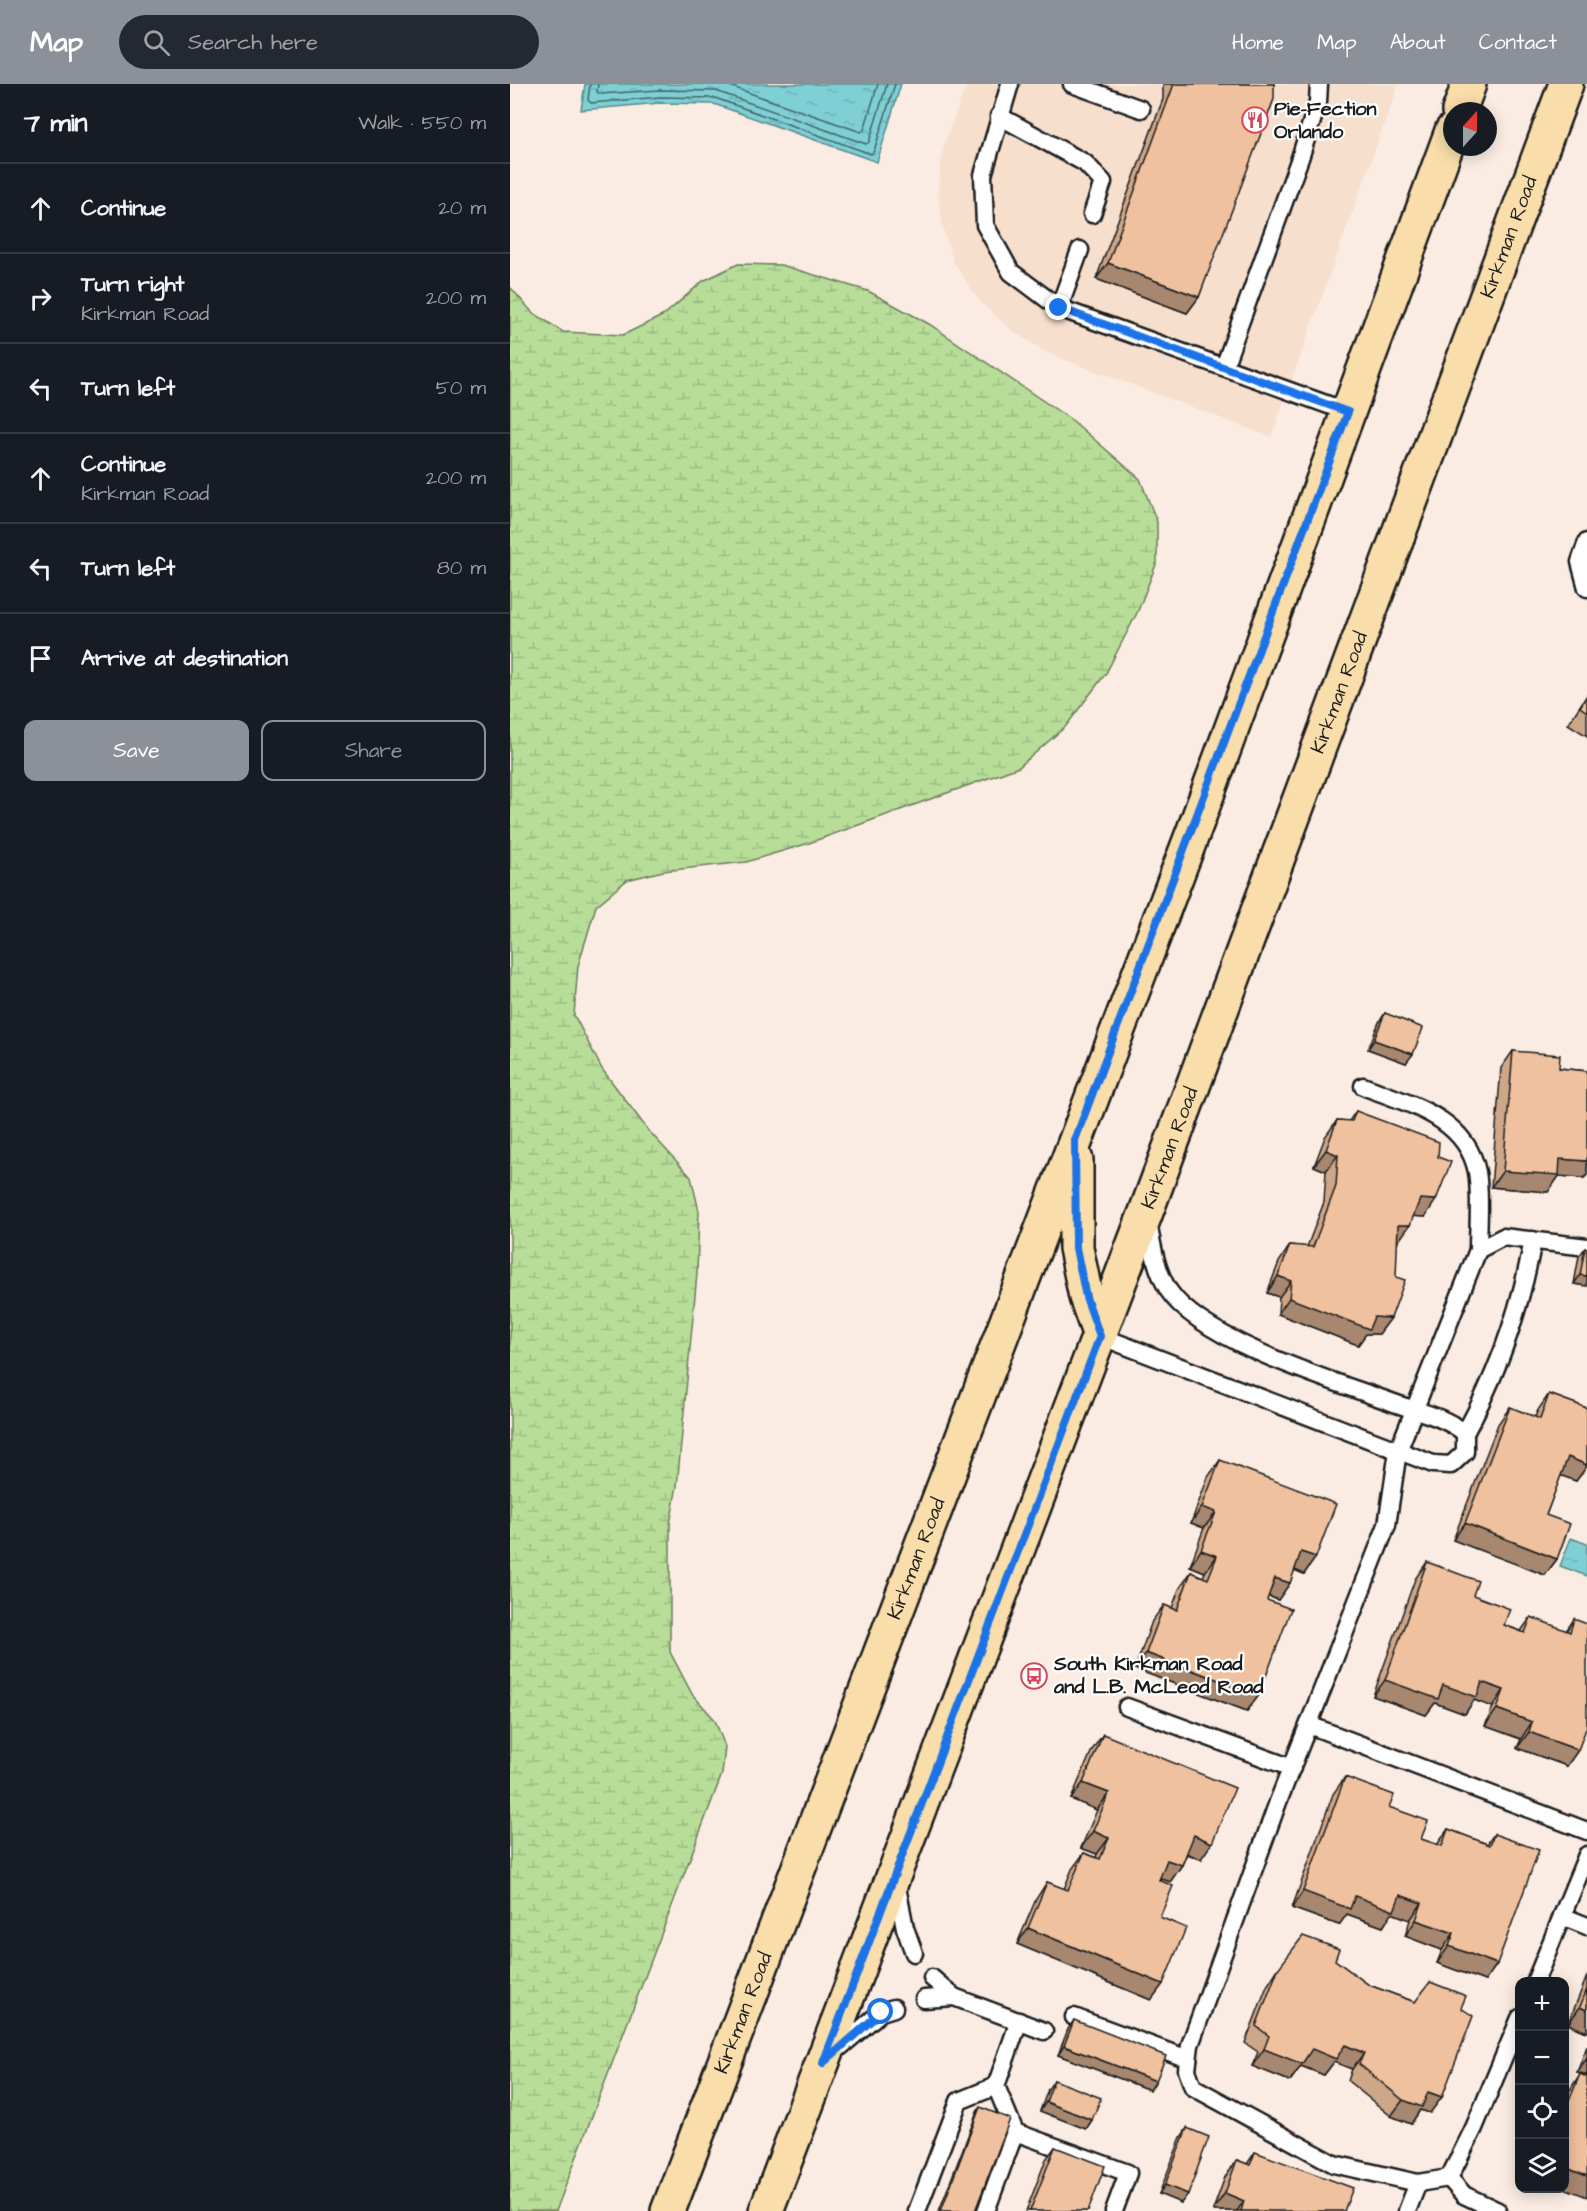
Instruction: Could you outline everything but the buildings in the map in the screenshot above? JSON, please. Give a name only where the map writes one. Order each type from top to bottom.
[{"type":"main road","points":[[1462,102],[1469,84]]},
{"type":"main road","name":"Kirkman Road","points":[[766,2211],[1100,1336],[1566,84]]},
{"type":"main road","name":"Kirkman Road","points":[[668,2211],[1075,1140],[1443,154]]},
{"type":"main road","points":[[1075,1140],[1076,1248],[1086,1297],[1100,1336]]},
{"type":"lane","points":[[1010,84],[983,175],[985,225],[1011,272],[1059,308],[1348,412]]},
{"type":"lane","points":[[1072,84],[1141,110]]},
{"type":"lane","points":[[1224,367],[1300,158],[1318,102],[1319,84]]},
{"type":"lane","points":[[999,116],[1085,163],[1103,182],[1092,214]]},
{"type":"lane","points":[[1059,308],[1080,250]]},
{"type":"lane","points":[[1587,542],[1580,562],[1587,588]]},
{"type":"lane","points":[[1363,1086],[1438,1116],[1467,1144],[1477,1173],[1478,1250],[1398,1451],[1387,1525],[1292,1768],[1190,2045],[1187,2070],[1193,2087],[1334,2164],[1418,2183],[1449,2178]]},
{"type":"lane","points":[[1146,1212],[1152,1245],[1167,1289],[1182,1307],[1206,1327],[1309,1371],[1414,1410],[1448,1420],[1465,1433]]},
{"type":"lane","points":[[1478,1250],[1503,1237],[1587,1246]]},
{"type":"lane","points":[[1100,1336],[1433,1464],[1451,1465],[1465,1452],[1465,1433],[1486,1394],[1498,1361],[1525,1283],[1533,1240]]},
{"type":"lane","points":[[1127,1707],[1292,1768]]},
{"type":"lane","points":[[1309,1725],[1587,1831]]},
{"type":"lane","points":[[1537,1977],[1587,1855]]},
{"type":"lane","points":[[895,1874],[905,1928],[914,1953]]},
{"type":"lane","points":[[1562,1916],[1587,1926]]},
{"type":"lane","points":[[932,1978],[954,1997],[1044,2031]]},
{"type":"lane","points":[[924,1999],[954,1997]]},
{"type":"lane","points":[[823,2063],[881,2012],[894,2008]]},
{"type":"lane","points":[[1074,2017],[1188,2059]]},
{"type":"lane","points":[[986,2211],[1015,2132],[996,2086],[1019,2021]]},
{"type":"lane","points":[[1449,2178],[1474,2128],[1515,2030]]},
{"type":"lane","points":[[917,2211],[959,2101],[996,2086]]},
{"type":"lane","points":[[1015,2132],[1128,2173],[1114,2211]]},
{"type":"lane","points":[[1449,2178],[1464,2195],[1498,2211]]},
{"type":"lane","points":[[1407,2211],[1418,2183]]},
{"type":"shaded area","points":[[967,84],[1399,84],[1271,437],[1047,353],[1014,332],[980,302],[954,263],[942,226],[938,188],[943,147]]},
{"type":"green space","points":[[738,264],[781,265],[868,291],[929,324],[1073,421],[1140,479],[1157,522],[1157,562],[1138,611],[1106,673],[1066,726],[1019,767],[806,844],[746,862],[663,871],[627,880],[596,906],[578,966],[574,1015],[602,1069],[648,1130],[691,1177],[699,1211],[697,1274],[677,1486],[670,1524],[670,1652],[692,1694],[715,1720],[725,1747],[722,1774],[556,2211],[510,2211],[510,287],[532,312],[563,332],[623,335],[664,315],[703,281]]},
{"type":"water","points":[[585,84],[901,84],[877,162],[714,104],[660,103],[581,110]]},
{"type":"water","points":[[1571,1538],[1587,1544],[1587,1576],[1560,1566]]},
{"type":"place","name":"Pie-Fection Orlando","points":[[1255,120]]},
{"type":"place","name":"South Kirkman Road and L.B. McLeod Road","points":[[1034,1676]]},
{"type":"route","points":[[881,2012],[823,2063],[1100,1336],[1086,1297],[1076,1248],[1075,1140],[1197,822],[1348,412],[1059,308]]}]
